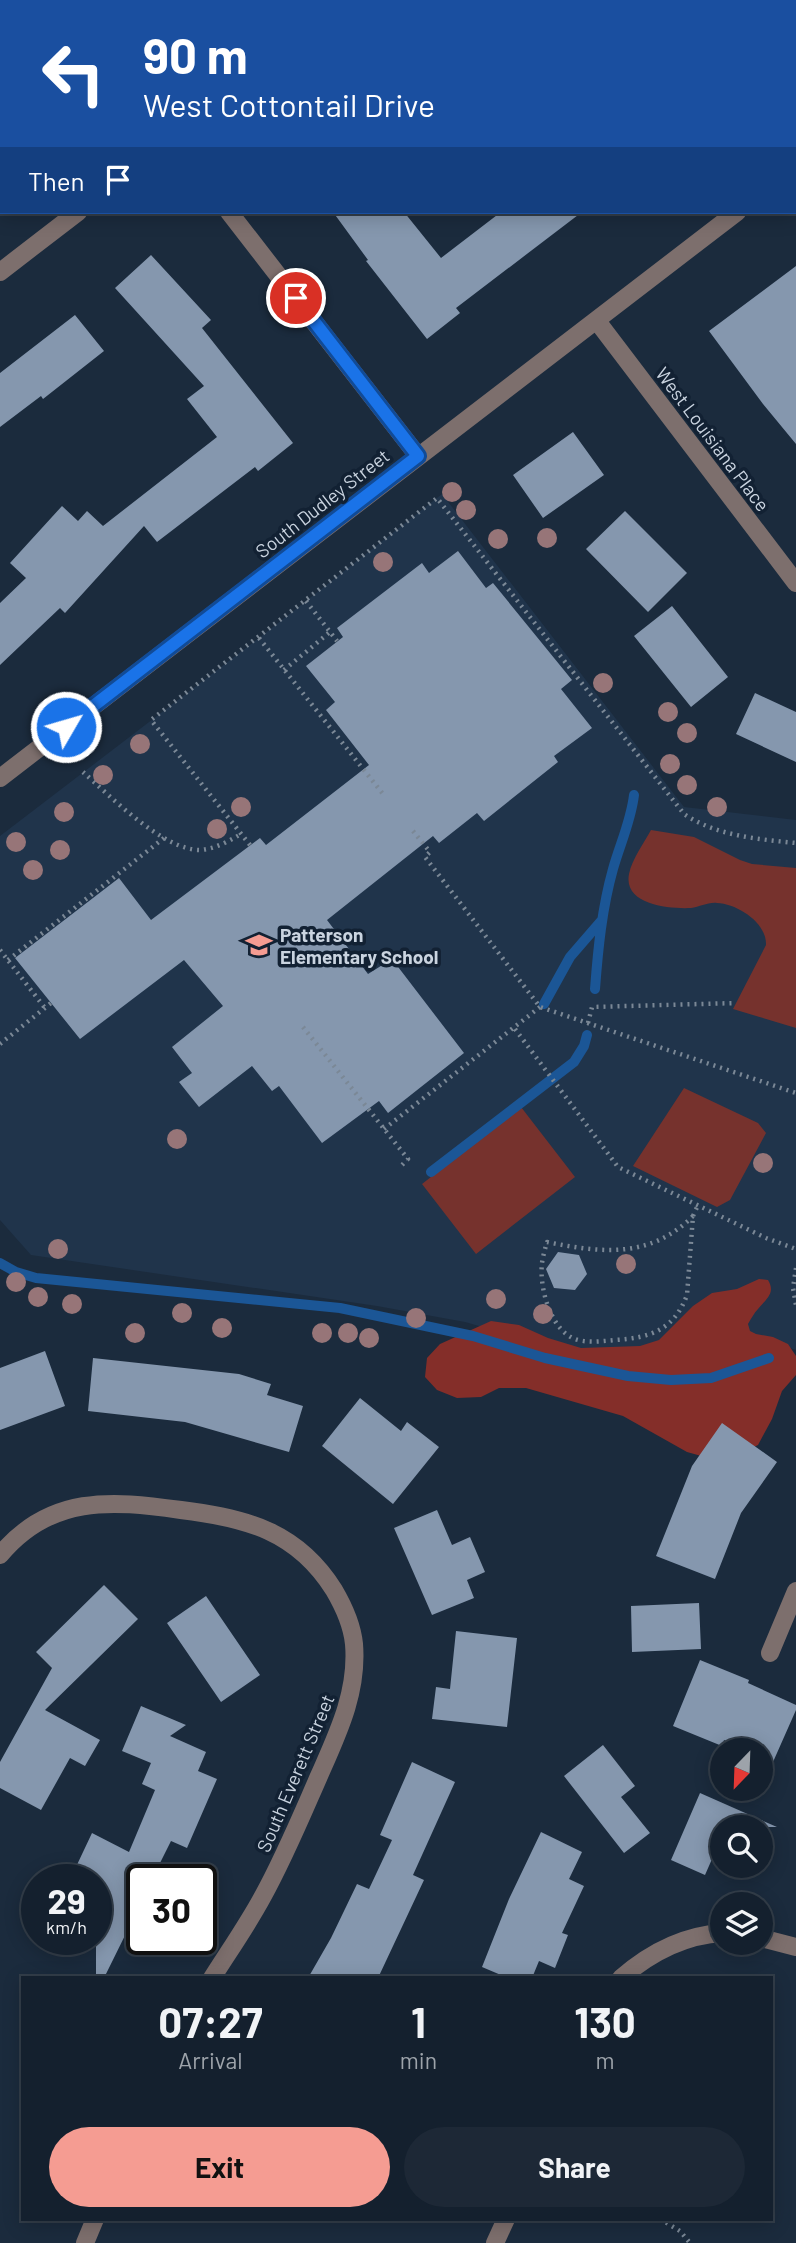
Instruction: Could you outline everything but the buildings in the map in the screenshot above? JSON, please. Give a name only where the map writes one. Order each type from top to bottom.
[{"type":"street","points":[[0,272],[75,214]]},
{"type":"street","points":[[231,214],[418,456]]},
{"type":"street","name":"South Dudley Street","points":[[0,778],[734,214]]},
{"type":"street","name":"West Louisiana Place","points":[[597,321],[796,583]]},
{"type":"street","name":"South Everett Street","points":[[0,1555],[34,1525],[60,1513],[99,1503],[137,1504],[219,1515],[257,1525],[302,1552],[324,1575],[342,1604],[354,1643],[352,1693],[343,1721],[284,1856],[262,1898],[213,1976]]},
{"type":"street","points":[[770,1653],[796,1591]]},
{"type":"street","points":[[624,1976],[654,1953],[673,1944],[710,1935]]},
{"type":"street","points":[[773,1941],[796,1947]]},
{"type":"street","points":[[85,2243],[94,2221]]},
{"type":"street","points":[[495,2243],[505,2221]]},
{"type":"path","points":[[250,845],[151,720],[437,498],[684,814],[716,830],[755,839],[796,843]]},
{"type":"path","points":[[306,601],[337,641]]},
{"type":"path","points":[[284,670],[330,632]]},
{"type":"path","points":[[259,638],[383,794]]},
{"type":"path","points":[[83,772],[140,822],[164,838],[189,849],[202,850],[241,834]]},
{"type":"path","points":[[413,831],[430,852],[425,857],[540,1007],[796,1093]]},
{"type":"path","points":[[8,960],[164,838]]},
{"type":"path","points":[[0,950],[45,1008]]},
{"type":"path","points":[[0,1044],[51,1003]]},
{"type":"path","points":[[587,1023],[592,1007],[736,1003]]},
{"type":"path","points":[[384,1129],[540,1007]]},
{"type":"path","points":[[303,1027],[408,1160],[399,1168]]},
{"type":"path","points":[[515,1029],[618,1167],[766,1238],[796,1249]]},
{"type":"path","points":[[693,1216],[687,1296],[671,1322],[654,1334],[593,1342],[575,1339],[560,1328],[550,1315],[541,1265],[547,1242],[586,1250],[614,1251],[642,1246],[680,1230],[693,1216],[698,1205]]},
{"type":"path","points":[[796,1268],[793,1288],[796,1304]]},
{"type":"path","points":[[663,2221],[680,2231],[690,2243]]},
{"type":"shaded area","points":[[442,494],[684,807],[796,820],[796,1350],[765,1340],[578,1354],[465,1322],[377,1306],[31,1255],[0,1220],[0,836]]},
{"type":"shaded area","points":[[651,830],[694,837],[752,864],[796,868],[796,1028],[733,1009],[766,945],[762,929],[750,916],[734,907],[717,903],[691,908],[660,906],[640,899],[633,893],[629,874],[635,857]]},
{"type":"shaded area","points":[[684,1088],[758,1123],[766,1133],[730,1200],[717,1207],[633,1166]]},
{"type":"shaded area","points":[[521,1107],[575,1177],[476,1254],[422,1184]]},
{"type":"shaded area","points":[[759,1279],[768,1280],[771,1289],[767,1299],[748,1324],[750,1331],[788,1344],[796,1356],[796,1375],[782,1391],[772,1419],[758,1445],[735,1456],[712,1459],[687,1452],[623,1416],[526,1388],[499,1388],[481,1397],[457,1398],[437,1390],[425,1377],[427,1358],[440,1344],[491,1321],[519,1325],[548,1338],[581,1348],[640,1346],[659,1340],[693,1306],[712,1293],[737,1289]]},
{"type":"waterway","points":[[595,989],[606,899],[634,795]]},
{"type":"waterway","points":[[544,1004],[570,957],[602,920]]},
{"type":"waterway","points":[[431,1172],[574,1062],[587,1035]]},
{"type":"waterway","points":[[0,1263],[16,1272],[36,1278],[340,1308],[473,1336],[545,1358],[628,1376],[671,1380],[711,1378],[769,1358]]},
{"type":"place","name":"Patterson Elementary School","points":[[259,945]]},
{"type":"route","points":[[66,727],[418,456],[296,298]]}]
